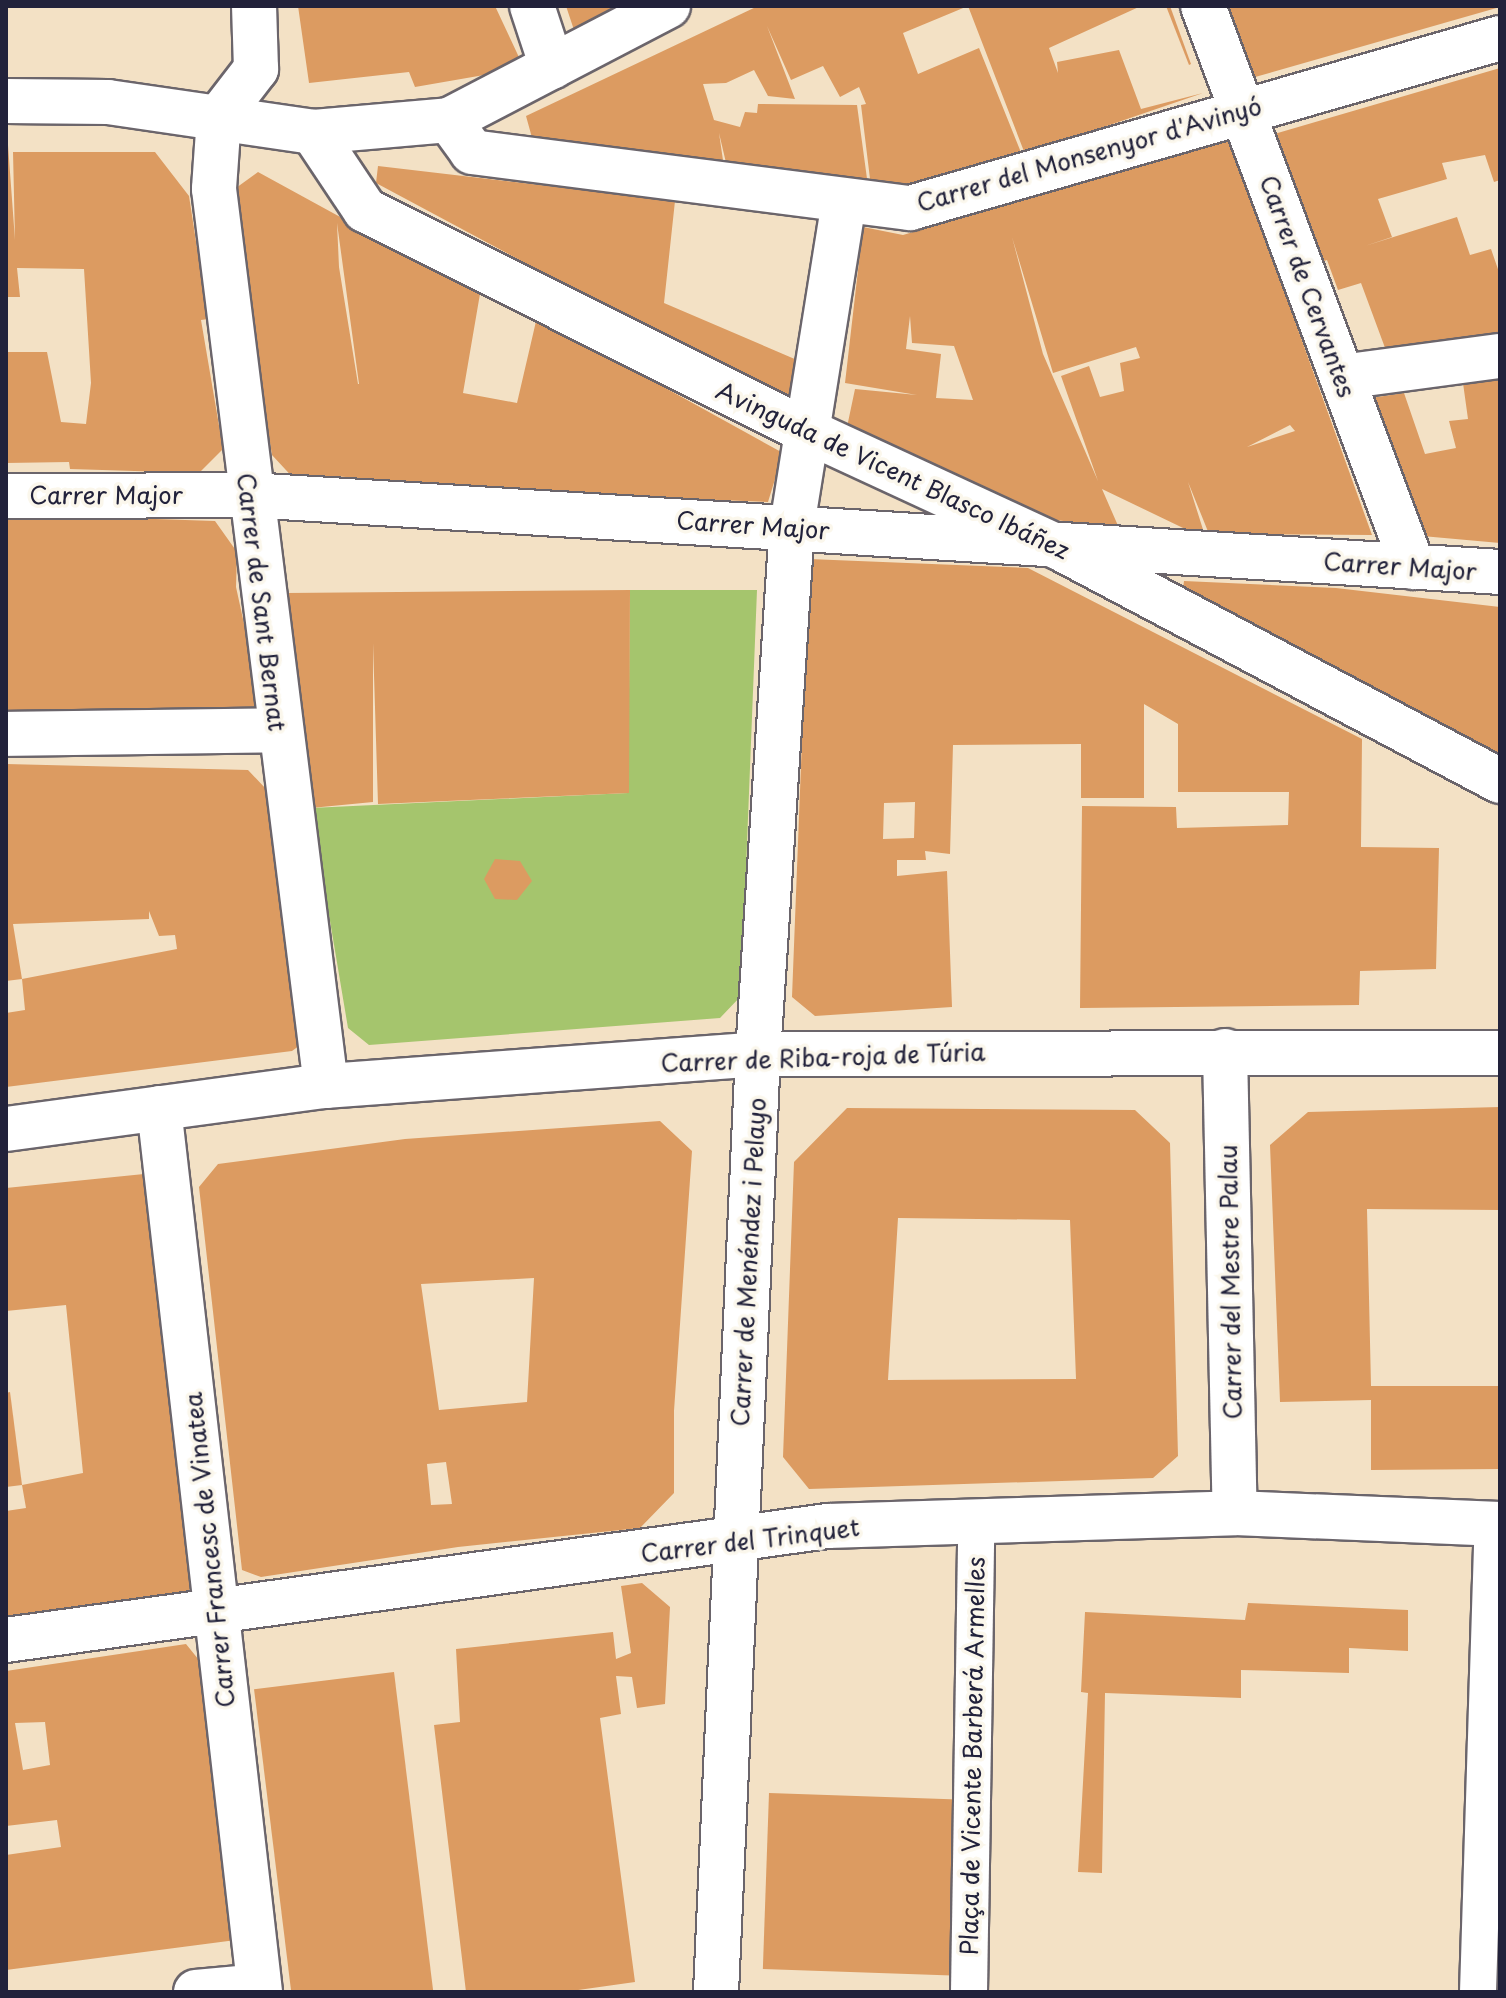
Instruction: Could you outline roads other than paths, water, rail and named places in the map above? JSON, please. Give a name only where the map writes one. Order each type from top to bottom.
[{"type":"street","points":[[219,117],[256,69],[254,6]]},
{"type":"street","points":[[532,6],[552,67]]},
{"type":"street","points":[[6,101],[108,102],[313,132],[449,120],[668,6]]},
{"type":"street","name":"Carrer de Cervantes","points":[[1203,6],[1413,567]]},
{"type":"street","name":"Carrer del Monsenyor d'Avinyó","points":[[449,120],[472,152],[844,202],[910,208],[1500,38]]},
{"type":"street","name":"Carrer de Sant Bernat","points":[[219,117],[214,189],[278,730],[326,1086]]},
{"type":"street","name":"Avinguda de Vicent Blasco Ibáñez","points":[[313,132],[365,210],[809,432],[1060,548],[1500,781]]},
{"type":"street","name":"Carrer de Menéndez i Pelayo","points":[[716,1992],[758,1054],[792,526],[844,202]]},
{"type":"street","points":[[1342,377],[1500,356]]},
{"type":"street","name":"Carrer Major","points":[[6,496],[249,495],[792,526],[1060,548],[1500,572]]},
{"type":"street","points":[[6,734],[278,730]]},
{"type":"street","name":"Carrer del Mestre Palau","points":[[1225,1051],[1235,1513]]},
{"type":"street","name":"Carrer de Riba-roja de Túria","points":[[6,1129],[326,1086],[758,1054],[1500,1053]]},
{"type":"street","name":"Carrer Francesc de Vinatea","points":[[159,1108],[214,1612],[260,1989]]},
{"type":"street","name":"Carrer del Trinquet","points":[[6,1640],[828,1526],[1235,1513],[1497,1524]]},
{"type":"street","name":"Plaça de Vicente Barberá Armelles","points":[[969,1992],[976,1521]]},
{"type":"street","points":[[1478,1992],[1497,1524]]},
{"type":"street","points":[[196,1992],[260,1989]]}]
